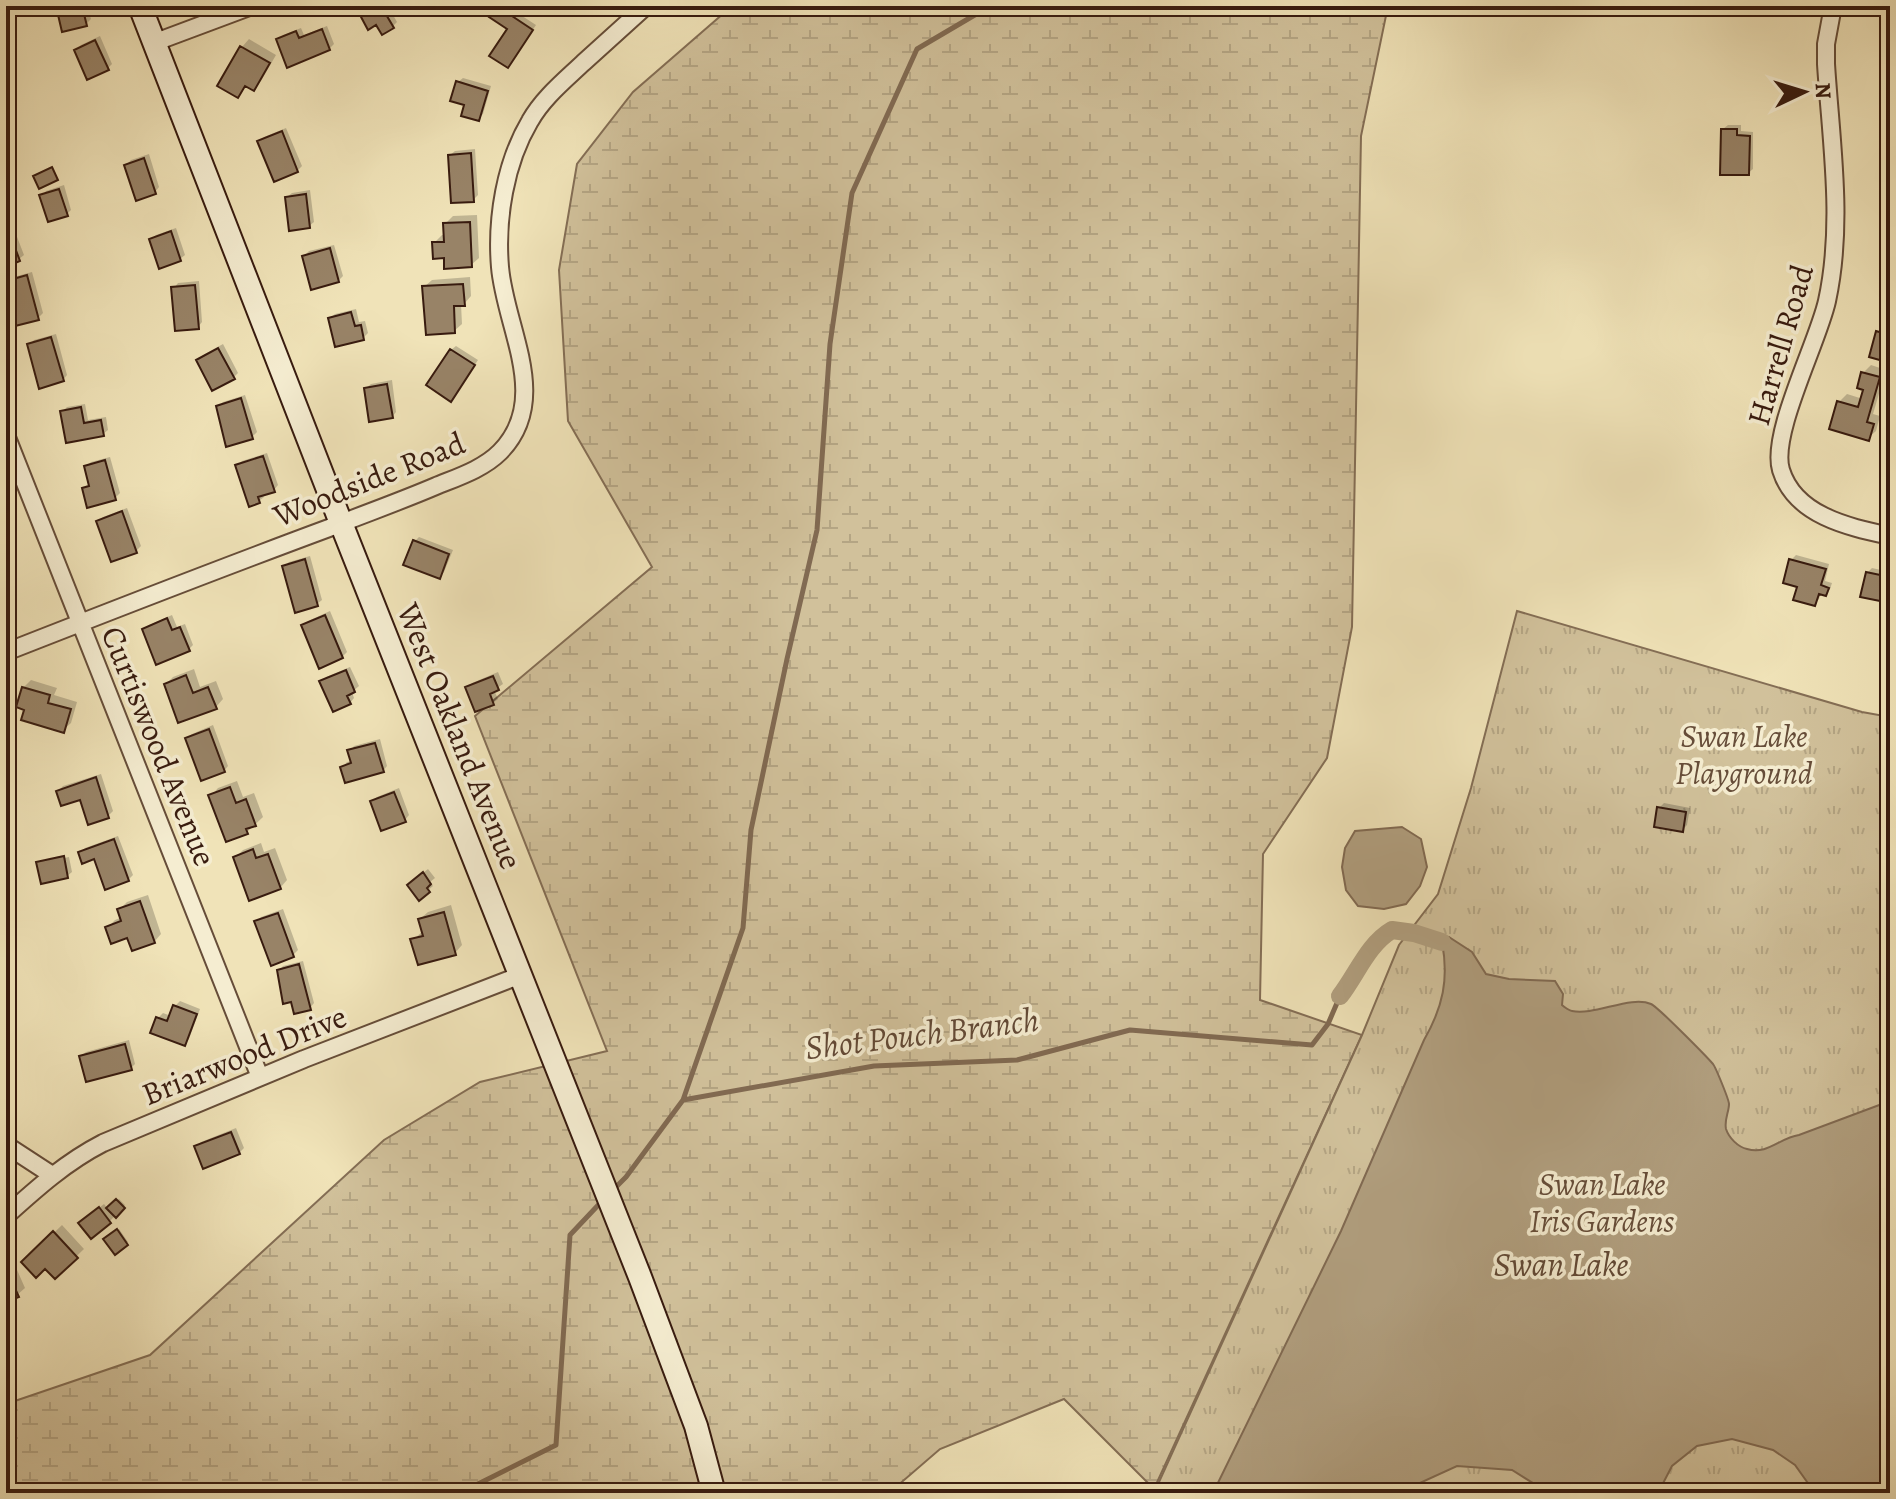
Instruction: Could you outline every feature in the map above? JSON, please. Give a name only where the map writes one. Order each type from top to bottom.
[{"type":"street","name":"West Oakland Avenue","points":[[140,6],[619,1224],[696,1426],[714,1493]]},
{"type":"street","points":[[153,43],[252,6]]},
{"type":"street","name":"Harrell Road","points":[[1833,6],[1826,64],[1835,253],[1822,319],[1783,428],[1779,458],[1786,481],[1803,503],[1847,526],[1890,536]]},
{"type":"street","name":"Woodside Road","points":[[6,652],[410,497],[486,463],[501,451],[515,432],[525,402],[525,374],[505,301],[500,266],[501,218],[508,174],[530,121],[548,96],[642,7]]},
{"type":"street","name":"Curtiswood Avenue","points":[[6,435],[260,1077]]},
{"type":"street","name":"Briarwood Drive","points":[[6,1216],[52,1175],[79,1155],[103,1143],[260,1077],[521,975]]},
{"type":"street","points":[[6,1145],[52,1175]]},
{"type":"green space","points":[[732,6],[1388,6],[1361,136],[1352,627],[1327,758],[1263,854],[1260,1000],[1362,1035],[1154,1489],[1064,1399],[940,1449],[889,1493],[6,1493],[6,1404],[150,1355],[384,1140],[480,1082],[607,1051],[475,716],[652,567],[568,421],[559,270],[577,164],[633,92]]},
{"type":"green space","name":"Swan Lake Iris Gardens","points":[[1517,611],[1862,712],[1890,717],[1890,1493],[1154,1493],[1362,1035],[1399,945],[1438,894],[1471,788]]},
{"type":"water","points":[[1402,827],[1421,839],[1427,867],[1420,886],[1406,904],[1384,909],[1358,906],[1346,890],[1342,867],[1345,848],[1355,831]]},
{"type":"water","name":"Swan Lake","points":[[1449,937],[1472,952],[1486,974],[1509,979],[1555,981],[1563,994],[1562,1005],[1571,1011],[1591,1011],[1633,1002],[1651,1004],[1713,1064],[1729,1104],[1726,1129],[1734,1142],[1744,1148],[1761,1150],[1890,1101],[1890,1493],[1815,1493],[1795,1465],[1773,1450],[1732,1439],[1697,1446],[1672,1466],[1658,1493],[1549,1493],[1512,1470],[1457,1466],[1398,1493],[1213,1493],[1341,1231],[1436,1016],[1444,981],[1442,942]]},
{"type":"building","points":[[56,6],[82,6],[87,26],[62,32]]},
{"type":"building","points":[[374,6],[381,6],[394,28],[382,35],[376,25],[368,30],[360,15]]},
{"type":"building","points":[[497,6],[533,30],[508,68],[489,56],[507,29],[489,17]]},
{"type":"building","points":[[546,6],[569,6],[569,9],[547,12]]},
{"type":"building","points":[[322,29],[330,50],[287,68],[276,39],[296,31],[299,38]]},
{"type":"building","points":[[1890,29],[1890,82],[1881,80]]},
{"type":"building","points":[[95,40],[109,70],[87,80],[74,50]]},
{"type":"building","points":[[240,46],[270,63],[254,91],[245,86],[238,98],[217,86]]},
{"type":"building","points":[[456,81],[488,91],[479,121],[461,116],[464,105],[450,101]]},
{"type":"building","points":[[1884,90],[1890,90],[1890,110],[1882,109]]},
{"type":"building","points":[[1721,129],[1737,129],[1737,135],[1750,136],[1749,175],[1720,175]]},
{"type":"building","points":[[282,131],[298,172],[274,182],[257,141]]},
{"type":"building","points":[[471,153],[474,202],[451,203],[448,155]]},
{"type":"building","points":[[144,158],[156,194],[136,201],[124,165]]},
{"type":"building","points":[[52,167],[58,180],[39,189],[33,176]]},
{"type":"building","points":[[59,189],[68,216],[48,222],[39,195]]},
{"type":"building","points":[[306,194],[310,228],[289,231],[285,197]]},
{"type":"building","points":[[470,222],[472,267],[444,269],[444,258],[433,259],[432,242],[444,242],[443,223]]},
{"type":"building","points":[[6,224],[20,261],[6,267]]},
{"type":"building","points":[[171,231],[181,261],[159,269],[149,239]]},
{"type":"building","points":[[1890,246],[1890,285],[1882,283]]},
{"type":"building","points":[[330,248],[339,282],[311,290],[302,256]]},
{"type":"building","points":[[27,275],[39,320],[15,326],[6,281]]},
{"type":"building","points":[[463,284],[465,306],[454,306],[455,333],[426,335],[422,286]]},
{"type":"building","points":[[195,285],[199,329],[175,331],[171,287]]},
{"type":"building","points":[[351,312],[355,326],[361,325],[364,340],[335,347],[328,318]]},
{"type":"building","points":[[1876,331],[1890,335],[1890,363],[1869,357]]},
{"type":"building","points":[[51,337],[64,381],[39,389],[27,344]]},
{"type":"building","points":[[218,348],[235,379],[212,391],[196,360]]},
{"type":"building","points":[[450,349],[475,365],[451,402],[426,385]]},
{"type":"building","points":[[1861,372],[1880,377],[1867,422],[1874,424],[1869,441],[1829,429],[1837,401],[1858,407],[1863,390],[1857,388]]},
{"type":"building","points":[[387,384],[393,418],[369,422],[364,388]]},
{"type":"building","points":[[241,398],[253,439],[226,447],[216,406]]},
{"type":"building","points":[[81,407],[84,423],[101,420],[104,436],[66,443],[60,411]]},
{"type":"building","points":[[263,456],[275,492],[258,497],[260,503],[249,507],[235,465]]},
{"type":"building","points":[[105,460],[116,500],[87,508],[82,488],[89,486],[84,466]]},
{"type":"building","points":[[122,511],[137,553],[111,562],[96,521]]},
{"type":"building","points":[[413,540],[449,554],[440,579],[403,565]]},
{"type":"building","points":[[305,559],[318,606],[295,613],[282,566]]},
{"type":"building","points":[[1789,559],[1826,569],[1821,585],[1829,588],[1826,596],[1819,594],[1815,606],[1793,600],[1797,587],[1783,583]]},
{"type":"building","points":[[1866,572],[1890,577],[1890,603],[1860,597]]},
{"type":"building","points":[[325,615],[343,658],[319,669],[301,625]]},
{"type":"building","points":[[167,618],[172,630],[180,627],[190,651],[156,665],[142,629]]},
{"type":"building","points":[[346,670],[355,692],[347,696],[351,704],[333,712],[319,681]]},
{"type":"building","points":[[186,675],[193,693],[208,687],[217,709],[178,723],[164,684]]},
{"type":"building","points":[[493,676],[499,690],[490,694],[494,705],[475,712],[465,687]]},
{"type":"building","points":[[22,687],[50,695],[48,703],[71,709],[64,733],[21,720],[24,710],[16,707]]},
{"type":"building","points":[[209,729],[225,772],[201,781],[185,738]]},
{"type":"building","points":[[375,743],[384,772],[345,783],[340,767],[351,763],[347,750]]},
{"type":"building","points":[[96,777],[109,818],[88,825],[80,800],[61,806],[56,791]]},
{"type":"building","points":[[230,787],[236,803],[246,799],[256,826],[246,829],[248,834],[226,842],[208,795]]},
{"type":"building","points":[[394,792],[406,822],[381,831],[370,801]]},
{"type":"building","points":[[1657,807],[1686,812],[1683,832],[1654,827]]},
{"type":"building","points":[[114,839],[129,881],[105,890],[94,859],[82,864],[78,852]]},
{"type":"building","points":[[253,849],[256,858],[268,854],[281,889],[249,901],[233,857]]},
{"type":"building","points":[[64,856],[68,878],[41,884],[36,862]]},
{"type":"building","points":[[423,872],[431,884],[427,888],[430,892],[419,901],[407,885]]},
{"type":"building","points":[[140,901],[155,943],[132,951],[127,938],[111,944],[105,927],[121,921],[117,909]]},
{"type":"building","points":[[444,912],[456,955],[418,965],[410,939],[423,936],[418,919]]},
{"type":"building","points":[[278,913],[294,957],[271,966],[254,921]]},
{"type":"building","points":[[299,964],[311,1010],[294,1014],[291,1002],[283,1004],[277,970]]},
{"type":"building","points":[[173,1005],[197,1014],[185,1046],[150,1033],[156,1017],[167,1021]]},
{"type":"building","points":[[125,1044],[132,1070],[86,1082],[79,1056]]},
{"type":"building","points":[[231,1132],[240,1154],[203,1169],[194,1146]]},
{"type":"building","points":[[116,1199],[125,1208],[116,1218],[106,1208]]},
{"type":"building","points":[[99,1207],[111,1223],[91,1239],[78,1223]]},
{"type":"building","points":[[117,1229],[128,1245],[115,1255],[103,1239]]},
{"type":"building","points":[[53,1231],[78,1258],[55,1279],[45,1269],[36,1278],[21,1262]]},
{"type":"building","points":[[6,1269],[19,1297],[6,1302]]},
{"type":"waterway","points":[[613,1190],[683,1100],[743,928],[751,830],[817,530],[830,344],[852,193],[917,49],[990,6]]},
{"type":"waterway","name":"Shot Pouch Branch","points":[[1340,996],[1369,951],[1392,930],[1442,942]]},
{"type":"waterway","name":"Shot Pouch Branch","points":[[683,1100],[874,1066],[1017,1060],[1130,1030],[1312,1045],[1328,1024],[1340,996]]},
{"type":"waterway","points":[[475,1493],[478,1484],[556,1445],[570,1235],[603,1200]]},
{"type":"park label","name":"Swan Lake Playground","points":[[1744,754]]}]
